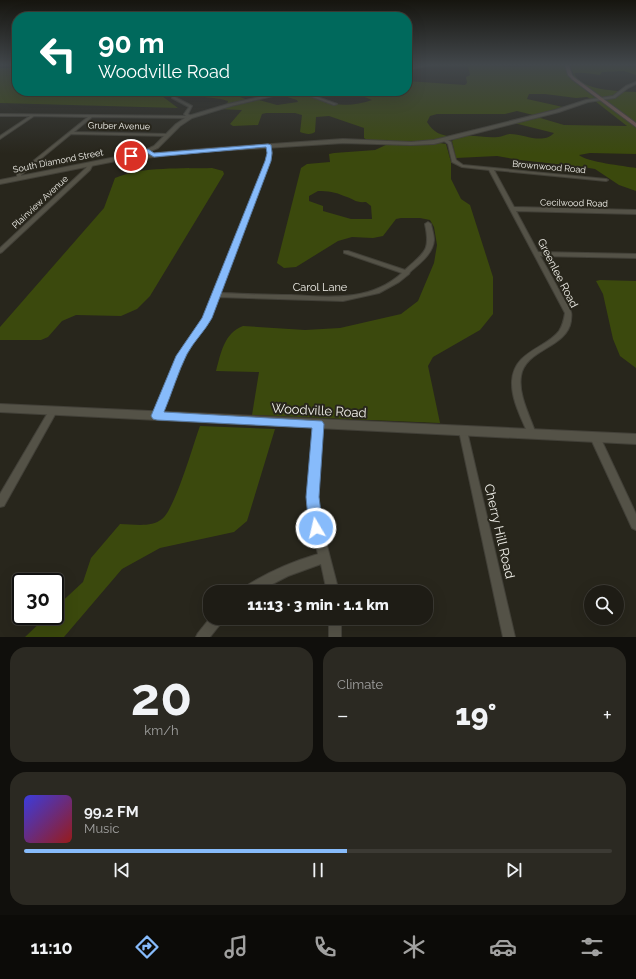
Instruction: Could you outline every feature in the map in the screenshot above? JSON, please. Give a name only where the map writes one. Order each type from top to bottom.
[{"type":"main road","points":[[594,95],[636,125]]},
{"type":"street","points":[[116,159],[268,145],[349,140],[420,143],[446,140],[561,110],[587,101],[614,97],[617,95]]},
{"type":"street","points":[[146,152],[156,147],[178,125],[190,117],[230,105],[270,96]]},
{"type":"street","points":[[312,96],[335,104]]},
{"type":"street","points":[[173,97],[191,107],[186,114],[190,117]]},
{"type":"street","points":[[0,115],[190,117]]},
{"type":"street","points":[[0,138],[34,115]]},
{"type":"street","points":[[19,178],[19,175],[91,116]]},
{"type":"street","name":"Gruber Avenue","points":[[69,133],[168,135]]},
{"type":"street","points":[[446,140],[450,143],[453,158],[459,165],[491,169]]},
{"type":"street","points":[[157,416],[181,356],[189,343],[201,329],[216,295],[268,161],[270,153],[268,145]]},
{"type":"street","points":[[146,152],[154,155]]},
{"type":"street","name":"South Diamond Street","points":[[0,182],[146,152]]},
{"type":"street","name":"Plainview Avenue","points":[[0,251],[88,169],[91,164]]},
{"type":"street","name":"Brownwood Road","points":[[491,169],[606,180]]},
{"type":"street","name":"Greenlee Road","points":[[491,169],[568,313],[568,320],[564,332],[526,360],[520,367],[517,374],[518,392],[532,434]]},
{"type":"street","name":"Cecilwood Road","points":[[513,209],[636,212]]},
{"type":"street","name":"Carol Lane","points":[[216,295],[330,299],[355,297],[386,289],[407,273],[428,249],[431,239],[428,224]]},
{"type":"street","points":[[346,252],[407,273]]},
{"type":"street","points":[[536,254],[636,256]]},
{"type":"street","name":"Woodville Road","points":[[0,408],[636,439]]},
{"type":"street","points":[[0,503],[53,411]]},
{"type":"street","points":[[318,424],[312,497],[313,511],[331,585]]},
{"type":"street","name":"Cherry Hill Road","points":[[463,431],[509,637]]},
{"type":"street","points":[[595,437],[636,525]]},
{"type":"street","points":[[257,585],[287,569],[324,558]]},
{"type":"street","points":[[202,637],[212,625]]},
{"type":"street","points":[[335,625],[335,637]]},
{"type":"green space","points":[[0,95],[162,96],[178,108],[0,103]]},
{"type":"green space","points":[[529,95],[527,99],[563,107],[533,115],[517,111],[505,114],[437,114],[430,116],[427,122],[432,129],[438,133],[453,137],[419,143],[367,140],[364,138],[364,128],[329,116],[316,117],[315,132],[310,134],[300,132],[302,115],[295,113],[266,113],[262,114],[258,125],[233,126],[230,124],[242,110],[218,109],[259,100],[277,105],[298,102],[297,100],[284,96],[312,96],[335,104],[344,105],[359,104],[372,100],[362,96]]},
{"type":"green space","points":[[551,95],[591,95],[594,97],[599,96],[597,95],[636,95],[636,124],[603,102],[636,127],[636,154],[590,153],[579,155],[597,162],[636,168],[636,191],[619,185],[595,169],[497,156],[456,158],[452,141],[462,136],[500,137],[507,134],[516,134],[539,139],[554,133],[514,123],[537,117],[564,125],[627,126],[595,101],[587,97],[576,98]]},
{"type":"green space","points":[[196,96],[238,96],[248,100],[227,104],[228,101]]},
{"type":"green space","points":[[388,144],[446,144],[451,162],[451,179],[461,199],[470,205],[493,277],[493,314],[480,330],[433,357],[428,366],[440,423],[252,415],[259,372],[216,371],[224,344],[231,333],[243,326],[305,330],[340,328],[401,314],[418,301],[434,263],[437,245],[434,227],[430,220],[420,218],[401,218],[396,219],[383,236],[373,238],[352,237],[338,241],[296,267],[284,268],[277,263],[301,168],[307,164],[330,162],[329,154],[375,150]],"holes":[[[318,191],[335,193],[357,201],[366,202],[371,206],[372,219],[351,219],[323,211],[323,206],[309,201],[309,196]]]},
{"type":"green space","points":[[212,168],[223,171],[224,174],[150,296],[137,309],[121,316],[76,315],[62,321],[48,337],[41,340],[0,340],[0,327],[104,208],[115,178],[126,174],[150,170]]},
{"type":"green space","points":[[596,281],[636,281],[636,368],[620,356],[613,339],[603,294]]},
{"type":"green space","points":[[200,426],[275,429],[247,521],[234,532],[160,548],[122,569],[64,637],[25,637],[38,625],[64,625],[64,600],[83,582],[91,558],[120,524],[147,525],[158,522],[162,519],[167,513],[178,490]]},
{"type":"route","points":[[131,156],[148,151],[150,154],[154,155],[268,145],[270,153],[268,161],[207,318],[201,329],[184,350],[157,416],[318,424],[312,497],[316,528]]}]
